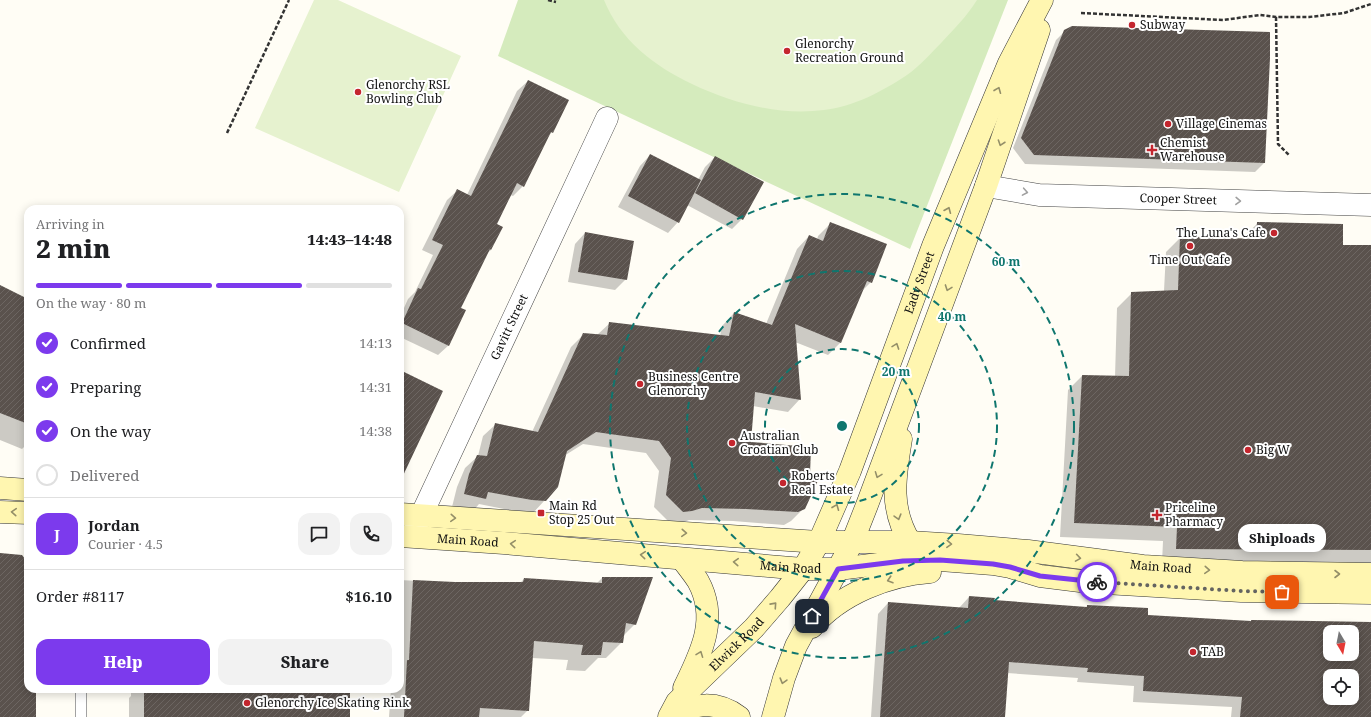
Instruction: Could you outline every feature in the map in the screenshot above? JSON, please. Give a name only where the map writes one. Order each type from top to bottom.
[{"type":"main road","name":"Eady Street","points":[[803,569],[819,542],[850,471],[933,246],[1009,63],[1042,0]]},
{"type":"main road","points":[[773,717],[784,678],[796,646],[852,543],[986,186],[1048,0]]},
{"type":"main road","points":[[908,395],[898,463],[895,497],[898,517],[905,535],[910,542]]},
{"type":"main road","points":[[0,488],[24,490]]},
{"type":"main road","points":[[0,512],[24,513]]},
{"type":"main road","name":"Main Road","points":[[410,515],[819,542],[910,542],[958,545],[1022,550],[1144,566],[1242,572],[1371,574]]},
{"type":"main road","name":"Main Road","points":[[405,536],[504,543],[803,569],[838,569],[903,561],[940,560],[993,564],[1010,567],[1040,576],[1088,582],[1241,591],[1371,593]]},
{"type":"main road","points":[[673,712],[697,661],[705,640],[708,623],[704,594],[693,574],[682,559]]},
{"type":"main road","name":"Elwick Road","points":[[673,712],[765,616],[803,569]]},
{"type":"main road","points":[[796,646],[816,622],[836,605],[863,590],[897,578],[912,574],[935,572],[1040,576]]},
{"type":"main road","points":[[673,712],[708,705],[726,709],[739,717]]},
{"type":"street","name":"Gavitt Street","points":[[405,536],[410,515],[607,118]]},
{"type":"street","name":"Cooper Street","points":[[986,186],[1040,195],[1371,205]]},
{"type":"lane","points":[[81,693],[81,717]]},
{"type":"path","points":[[227,133],[289,0]]},
{"type":"path","points":[[548,0],[556,2]]},
{"type":"path","points":[[1081,13],[1223,20],[1260,15],[1276,17],[1309,17],[1344,12],[1371,4]]},
{"type":"path","points":[[1276,17],[1278,144],[1290,156]]},
{"type":"green space","name":"Glenorchy RSL Bowling Club","points":[[314,0],[338,0],[461,56],[399,192],[255,128]]},
{"type":"green space","name":"Glenorchy Recreation Ground","points":[[518,0],[1008,0],[910,249],[498,56]]},
{"type":"green space","name":"Glenorchy Recreation Ground","points":[[604,0],[977,0],[952,32],[921,64],[888,87],[846,106],[824,110],[790,111],[756,106],[723,97],[692,84],[664,69],[629,39],[619,27]]},
{"type":"building","name":"Village Cinemas","points":[[1072,26],[1270,32],[1265,163],[1034,155],[1021,138],[1064,30]]},
{"type":"building","points":[[528,80],[569,100],[553,133],[551,132],[524,187],[517,183],[497,224],[503,227],[491,250],[490,249],[461,308],[466,310],[449,346],[404,324],[404,319],[418,288],[421,289],[443,245],[432,240],[457,189],[471,196]]},
{"type":"building","points":[[650,154],[701,180],[679,223],[628,196]]},
{"type":"building","points":[[715,156],[764,182],[743,220],[695,193]]},
{"type":"building","points":[[830,222],[887,244],[872,283],[867,281],[841,343],[795,324],[801,400],[755,392],[751,442],[811,447],[810,475],[821,474],[805,509],[798,512],[702,508],[683,512],[666,495],[671,458],[659,441],[596,432],[567,451],[558,487],[546,501],[488,492],[486,499],[464,494],[469,474],[477,455],[487,456],[495,423],[538,432],[583,333],[607,335],[609,322],[729,336],[734,312],[772,325],[809,235],[823,241]]},
{"type":"building","name":"Big W","points":[[1257,222],[1343,224],[1343,245],[1371,245],[1371,550],[1176,549],[1177,527],[1074,523],[1082,375],[1129,376],[1131,292],[1178,290],[1180,236],[1256,239]]},
{"type":"building","points":[[585,232],[634,241],[627,280],[578,272]]},
{"type":"building","points":[[0,285],[24,297],[24,422],[0,413]]},
{"type":"building","points":[[404,372],[443,391],[404,474]]},
{"type":"building","points":[[0,553],[22,555],[24,558],[24,693],[36,693],[36,717],[0,717]]},
{"type":"building","points":[[602,577],[653,577],[636,625],[626,623],[623,643],[603,642],[601,655],[581,655],[583,645],[534,641],[529,711],[480,708],[479,717],[404,717],[407,660],[409,660],[413,580],[455,582],[523,582],[524,578],[602,583]]},
{"type":"building","points":[[969,596],[995,598],[994,600],[1087,607],[1087,605],[1148,608],[1148,615],[1251,621],[1371,622],[1371,717],[1240,717],[1242,697],[1143,691],[1144,676],[1087,672],[1088,668],[1009,662],[1005,717],[880,717],[888,602],[968,608]]},
{"type":"building","name":"Glenorchy Ice Skating Rink","points":[[144,693],[350,693],[350,717],[144,717]]},
{"type":"way so far","points":[[1097,582],[1143,586],[1282,592]]},
{"type":"place","name":"Subway","points":[[1132,25]]},
{"type":"place","name":"Glenorchy Recreation Ground","points":[[787,51]]},
{"type":"place","name":"Glenorchy RSL Bowling Club","points":[[358,92]]},
{"type":"place","name":"Village Cinemas","points":[[1168,124]]},
{"type":"place","name":"Chemist Warehouse","points":[[1152,150]]},
{"type":"place","name":"The Luna's Cafe","points":[[1274,233]]},
{"type":"place","name":"Time Out Cafe","points":[[1190,246]]},
{"type":"place","name":"Business Centre Glenorchy","points":[[640,384]]},
{"type":"place","name":"Australian Croatian Club","points":[[732,443]]},
{"type":"place","name":"Big W","points":[[1248,450]]},
{"type":"place","name":"Roberts Real Estate","points":[[783,483]]},
{"type":"place","name":"Main Rd Stop 25 Out","points":[[541,513]]},
{"type":"place","name":"Priceline Pharmacy","points":[[1157,515]]},
{"type":"place","name":"Shiploads","points":[[1282,592]]},
{"type":"place","name":"TAB","points":[[1193,652]]},
{"type":"place","name":"Glenorchy Ice Skating Rink","points":[[247,703]]},
{"type":"route","points":[[812,616],[838,569],[882,563],[940,560],[986,563],[1010,567],[1040,576],[1097,582]]}]
